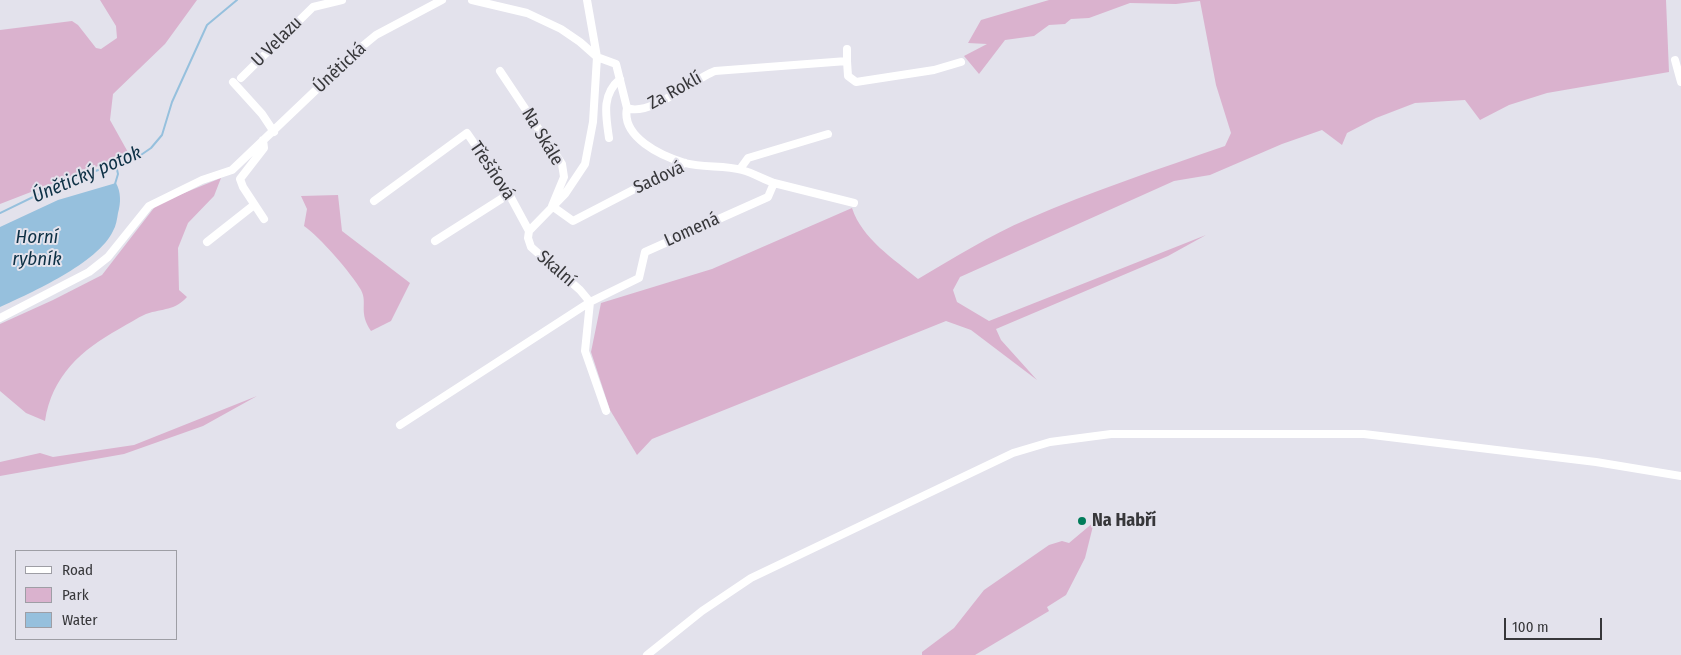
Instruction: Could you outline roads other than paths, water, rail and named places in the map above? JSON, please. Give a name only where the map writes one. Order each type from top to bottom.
[{"type":"street","name":"U Velazu","points":[[241,78],[313,7],[342,0]]},
{"type":"street","name":"Únětická","points":[[0,318],[89,272],[108,257],[149,206],[202,180],[232,170],[274,132],[343,63],[376,36],[442,0]]},
{"type":"street","points":[[472,0],[527,13],[561,29],[597,57]]},
{"type":"street","name":"Skalní","points":[[400,425],[590,302],[580,290],[531,247],[528,238],[529,230],[565,194],[585,164],[593,122],[597,57],[588,0]]},
{"type":"street","points":[[847,49],[848,76],[856,82],[934,70],[961,62]]},
{"type":"street","name":"Za Roklí","points":[[597,57],[616,64],[627,108],[635,111],[650,107],[699,77],[714,71],[847,61]]},
{"type":"street","points":[[1675,60],[1680,70],[1681,82]]},
{"type":"street","name":"Na Skále","points":[[500,72],[562,164],[564,177],[552,206]]},
{"type":"street","points":[[609,138],[605,109],[607,96],[612,85],[620,80]]},
{"type":"street","points":[[233,82],[262,114],[274,132]]},
{"type":"street","points":[[627,108],[625,116],[631,132],[654,149],[685,163]]},
{"type":"street","name":"Třešňová","points":[[374,201],[467,133],[509,194],[529,230]]},
{"type":"street","points":[[828,134],[748,158],[740,169],[774,183],[854,203]]},
{"type":"street","points":[[263,140],[264,148],[240,179],[264,219]]},
{"type":"street","name":"Sadová","points":[[552,206],[573,222],[685,163],[740,169]]},
{"type":"street","name":"Lomená","points":[[590,302],[639,278],[645,252],[768,197],[774,183]]},
{"type":"street","points":[[435,241],[509,194]]},
{"type":"street","points":[[207,242],[254,205]]},
{"type":"street","points":[[590,302],[585,351],[606,411]]},
{"type":"street","points":[[647,655],[702,611],[751,578],[795,555],[897,510],[1012,453],[1068,439],[1111,434],[1364,434],[1596,462],[1681,476]]},
{"type":"water","name":"Horní rybník","points":[[116,183],[120,194],[119,209],[114,229],[105,243],[79,265],[62,276],[0,307],[0,227],[58,200]]},
{"type":"waterway","name":"Únětický potok","points":[[0,213],[68,180],[138,157],[151,148],[162,135],[172,102],[207,25],[237,0]]},
{"type":"waterway","points":[[115,184],[118,174],[116,165]]},
{"type":"place","name":"Na Habří","points":[[1082,521]]}]
